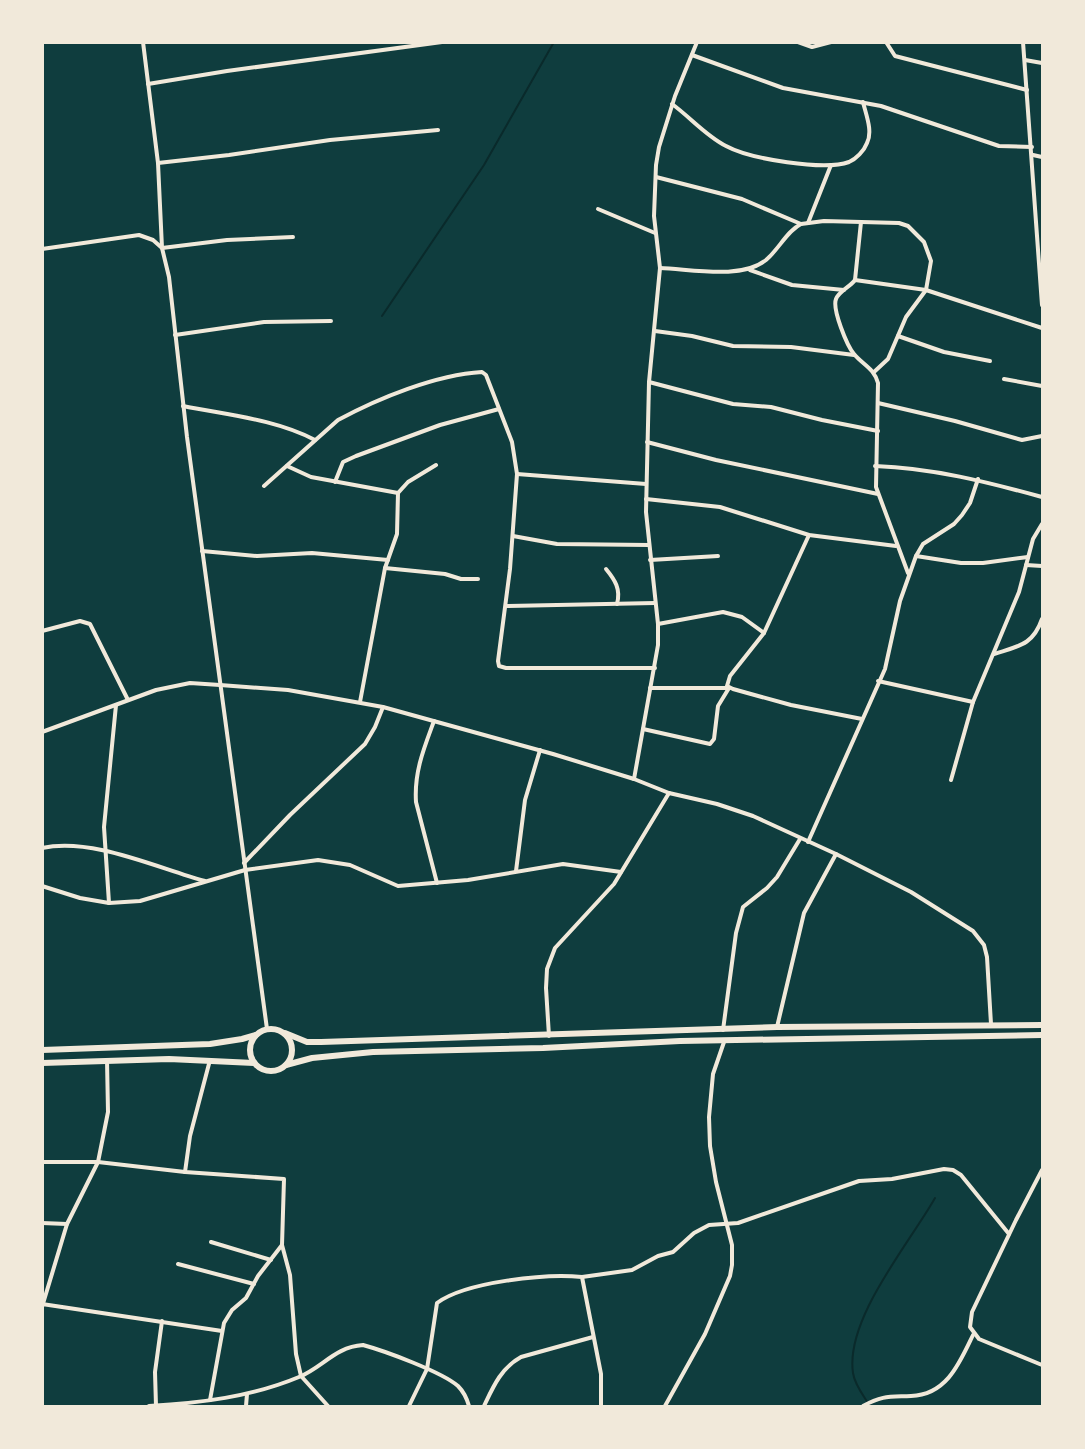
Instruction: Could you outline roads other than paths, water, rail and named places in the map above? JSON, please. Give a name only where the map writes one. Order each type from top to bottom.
[{"type":"highway","points":[[42,1050],[210,1044],[242,1039],[267,1029],[278,1030],[307,1042],[321,1042],[549,1036],[776,1027],[1042,1025]]},
{"type":"highway","points":[[285,1033],[293,1049],[291,1058],[286,1065]]},
{"type":"highway","points":[[256,1035],[250,1046],[250,1056],[261,1069],[270,1071],[312,1058],[373,1052],[543,1048],[680,1041],[724,1042],[1042,1036]]},
{"type":"highway","points":[[42,1063],[107,1060],[210,1060],[254,1063]]},
{"type":"street","points":[[143,42],[158,163],[162,248],[169,277],[183,406],[267,1029]]},
{"type":"street","points":[[148,84],[227,71],[442,42]]},
{"type":"street","points":[[634,779],[654,668],[658,624],[648,545],[646,499],[649,382],[660,268],[655,233],[657,154],[672,104],[697,42]]},
{"type":"street","points":[[798,42],[812,47],[831,42]]},
{"type":"street","points":[[886,42],[894,56],[1027,90]]},
{"type":"street","points":[[1023,42],[1033,155],[1042,305]]},
{"type":"street","points":[[692,55],[783,88],[863,102],[926,120],[999,146],[1032,147]]},
{"type":"street","points":[[1025,60],[1042,63]]},
{"type":"street","points":[[672,104],[715,140],[735,150],[762,158],[831,165],[849,162],[856,158],[867,143],[869,128],[863,102]]},
{"type":"street","points":[[158,163],[243,154],[330,140],[438,130]]},
{"type":"street","points":[[1033,155],[1042,157]]},
{"type":"street","points":[[808,223],[831,165]]},
{"type":"street","points":[[656,177],[748,201],[801,224]]},
{"type":"street","points":[[598,209],[655,233]]},
{"type":"street","points":[[861,222],[855,280],[838,295],[835,305],[847,343],[854,355],[874,372],[878,383],[876,466],[878,494],[886,512],[896,546],[908,573]]},
{"type":"street","points":[[750,270],[768,258],[791,232],[801,224],[899,223],[916,233],[924,242],[931,260],[926,290],[906,317],[888,359],[874,372]]},
{"type":"street","points":[[42,249],[139,235],[153,240],[162,248],[227,240],[293,237]]},
{"type":"street","points":[[660,268],[750,270],[792,285],[844,290]]},
{"type":"street","points":[[855,280],[926,290],[1042,328]]},
{"type":"street","points":[[175,335],[264,322],[331,321]]},
{"type":"street","points":[[655,331],[692,336],[734,346],[791,348],[854,355]]},
{"type":"street","points":[[898,336],[944,352],[990,361]]},
{"type":"street","points":[[264,486],[338,420],[372,402],[466,374],[482,372],[486,375],[512,442],[517,474],[506,606],[498,661],[500,667],[654,668]]},
{"type":"street","points":[[1004,379],[1042,386]]},
{"type":"street","points":[[649,382],[733,404],[771,407],[822,420],[878,430]]},
{"type":"street","points":[[878,403],[1022,440],[1042,436]]},
{"type":"street","points":[[183,406],[280,426],[315,440]]},
{"type":"street","points":[[335,482],[337,471],[343,462],[356,456],[440,425],[500,409]]},
{"type":"street","points":[[647,442],[716,460],[878,494]]},
{"type":"street","points":[[360,702],[385,568],[397,534],[398,492],[408,482],[436,465]]},
{"type":"street","points":[[287,466],[311,477],[398,492]]},
{"type":"street","points":[[876,466],[923,469],[978,479],[1042,497]]},
{"type":"street","points":[[517,474],[646,484]]},
{"type":"street","points":[[808,842],[885,668],[908,573],[924,544],[954,524],[962,515],[970,503],[978,479]]},
{"type":"street","points":[[646,499],[720,507],[809,535],[896,546]]},
{"type":"street","points":[[951,780],[973,702],[1019,592],[1033,539],[1042,524]]},
{"type":"street","points":[[643,729],[710,744],[714,739],[718,706],[729,688],[727,683],[730,676],[764,633],[809,535]]},
{"type":"street","points":[[513,536],[557,544],[648,545]]},
{"type":"street","points":[[202,551],[257,556],[312,553],[388,560]]},
{"type":"street","points":[[650,560],[718,556]]},
{"type":"street","points":[[916,556],[961,563],[983,564],[1028,557]]},
{"type":"street","points":[[1026,566],[1042,566]]},
{"type":"street","points":[[385,568],[445,574],[461,579],[478,579]]},
{"type":"street","points":[[606,569],[618,588],[620,594],[618,604]]},
{"type":"street","points":[[506,606],[655,603]]},
{"type":"street","points":[[658,624],[722,612],[742,617],[764,633]]},
{"type":"street","points":[[994,654],[1020,645],[1037,634],[1042,619]]},
{"type":"street","points":[[42,631],[80,621],[90,624],[95,630],[128,700]]},
{"type":"street","points":[[878,681],[973,702]]},
{"type":"street","points":[[42,732],[172,686],[190,683],[288,690],[382,706],[540,750],[634,779],[669,793],[717,804],[753,816],[836,854],[911,892],[973,931],[984,945],[987,957],[991,1024]]},
{"type":"street","points":[[650,688],[729,688],[791,706],[862,719]]},
{"type":"street","points":[[109,903],[105,851],[105,812],[116,705]]},
{"type":"street","points":[[244,863],[290,815],[365,744],[375,727],[382,706]]},
{"type":"street","points":[[434,721],[418,766],[415,790],[416,802],[437,883]]},
{"type":"street","points":[[516,871],[526,800],[540,750]]},
{"type":"street","points":[[549,1036],[546,988],[547,969],[555,948],[605,895],[669,793]]},
{"type":"street","points":[[723,1030],[736,933],[743,907],[767,888],[776,878],[800,839]]},
{"type":"street","points":[[42,848],[68,846],[105,851],[206,881]]},
{"type":"street","points":[[776,1027],[804,913],[836,854]]},
{"type":"street","points":[[42,886],[80,898],[109,903],[140,901],[245,870],[326,860],[350,865],[392,884],[411,886],[563,864],[621,872]]},
{"type":"street","points":[[665,1406],[705,1334],[730,1276],[733,1255],[728,1225],[716,1182],[708,1117],[713,1074],[724,1042]]},
{"type":"street","points":[[107,1060],[108,1112],[98,1162],[67,1224],[43,1305],[222,1331]]},
{"type":"street","points":[[186,1172],[190,1136],[210,1060]]},
{"type":"street","points":[[42,1162],[98,1162],[186,1172],[284,1179],[282,1245],[290,1275],[292,1325],[301,1376],[328,1406]]},
{"type":"street","points":[[409,1406],[427,1369],[434,1331],[435,1307],[439,1301],[496,1283],[557,1275],[582,1277],[632,1270],[658,1256],[673,1252],[702,1228],[709,1225],[728,1225],[796,1204],[859,1181],[892,1179],[949,1169],[961,1175],[1009,1234]]},
{"type":"street","points":[[1042,1170],[972,1312],[970,1327],[973,1334],[979,1340],[1042,1365]]},
{"type":"street","points":[[42,1223],[67,1224]]},
{"type":"street","points":[[211,1242],[271,1260]]},
{"type":"street","points":[[210,1400],[222,1331],[227,1316],[246,1298],[282,1245]]},
{"type":"street","points":[[178,1264],[254,1284]]},
{"type":"street","points":[[582,1277],[601,1374],[601,1406]]},
{"type":"street","points":[[156,1406],[154,1372],[162,1321]]},
{"type":"street","points":[[863,1406],[887,1396],[922,1395],[947,1381],[956,1370],[973,1334]]},
{"type":"street","points":[[484,1406],[497,1379],[513,1361],[521,1357],[593,1337]]},
{"type":"street","points":[[148,1406],[210,1400],[247,1394],[301,1376],[323,1360],[352,1346],[364,1345],[444,1376],[458,1387],[467,1398],[469,1406]]},
{"type":"street","points":[[246,1406],[247,1394]]},
{"type":"waterway","points":[[382,316],[484,165],[554,42]]},
{"type":"waterway","points":[[870,1406],[858,1387],[853,1373],[853,1352],[859,1329],[881,1282],[935,1198]]}]
